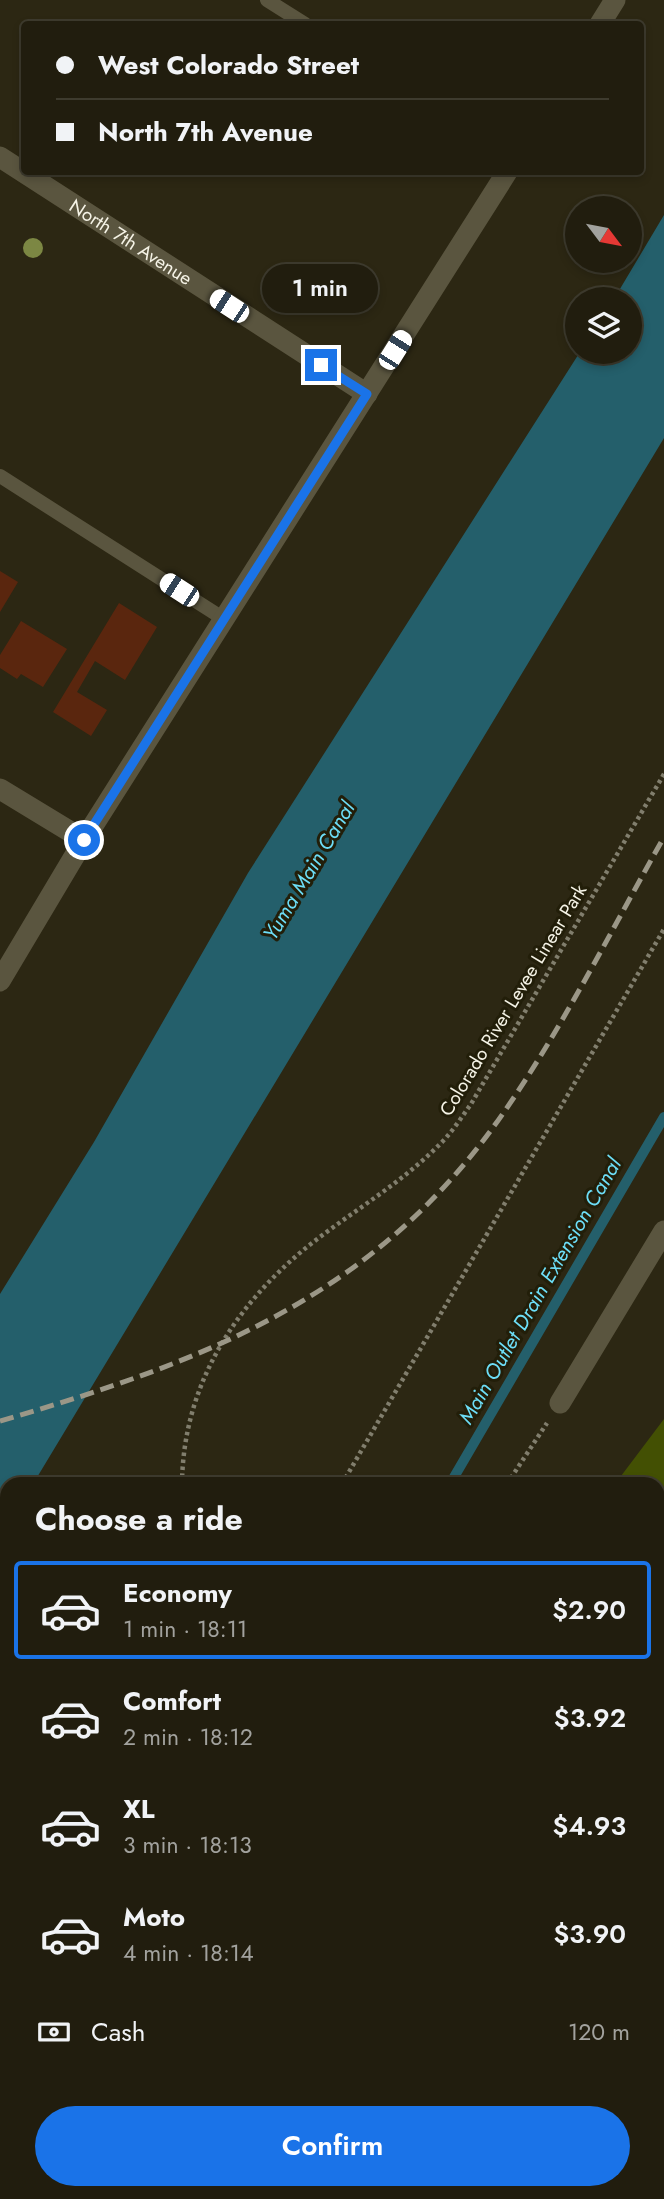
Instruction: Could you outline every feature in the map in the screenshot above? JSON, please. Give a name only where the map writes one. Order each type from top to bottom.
[{"type":"street","points":[[602,21],[615,0]]},
{"type":"street","name":"North 7th Avenue","points":[[0,157],[21,171]]},
{"type":"street","name":"North 7th Avenue","points":[[28,175],[367,394]]},
{"type":"street","points":[[0,981],[84,840],[505,175]]},
{"type":"street","points":[[0,789],[84,840]]},
{"type":"street","points":[[560,1403],[664,1231]]},
{"type":"lane","points":[[267,0],[300,21]]},
{"type":"lane","points":[[0,476],[224,619]]},
{"type":"path","name":"Colorado River Levee Linear Park","points":[[183,1477],[187,1426],[196,1396],[206,1369],[230,1328],[263,1287],[306,1248],[398,1182],[441,1144],[471,1104],[664,774]]},
{"type":"path","points":[[346,1477],[664,929]]},
{"type":"path","points":[[512,1477],[560,1403]]},
{"type":"green space","points":[[664,1419],[664,1477],[620,1477]]},
{"type":"water","name":"Yuma Main Canal","points":[[664,215],[664,438],[37,1477],[0,1477],[0,1294],[94,1142],[248,873],[572,364],[642,364],[642,287],[621,287],[629,273],[642,273],[642,252]]},
{"type":"building","points":[[0,571],[18,582],[0,612]]},
{"type":"building","points":[[119,603],[157,627],[125,680],[95,661],[77,692],[107,710],[91,736],[53,712]]},
{"type":"building","points":[[21,621],[67,649],[43,687],[21,674],[17,679],[0,668],[0,655]]},
{"type":"waterway","name":"Main Outlet Drain Extension Canal","points":[[454,1477],[664,1117]]},
{"type":"railway","points":[[0,1421],[148,1373],[217,1345],[282,1313],[343,1275],[401,1229],[454,1176],[504,1112],[567,1011],[664,837]]},
{"type":"route","points":[[84,840],[367,394],[321,365]]}]
